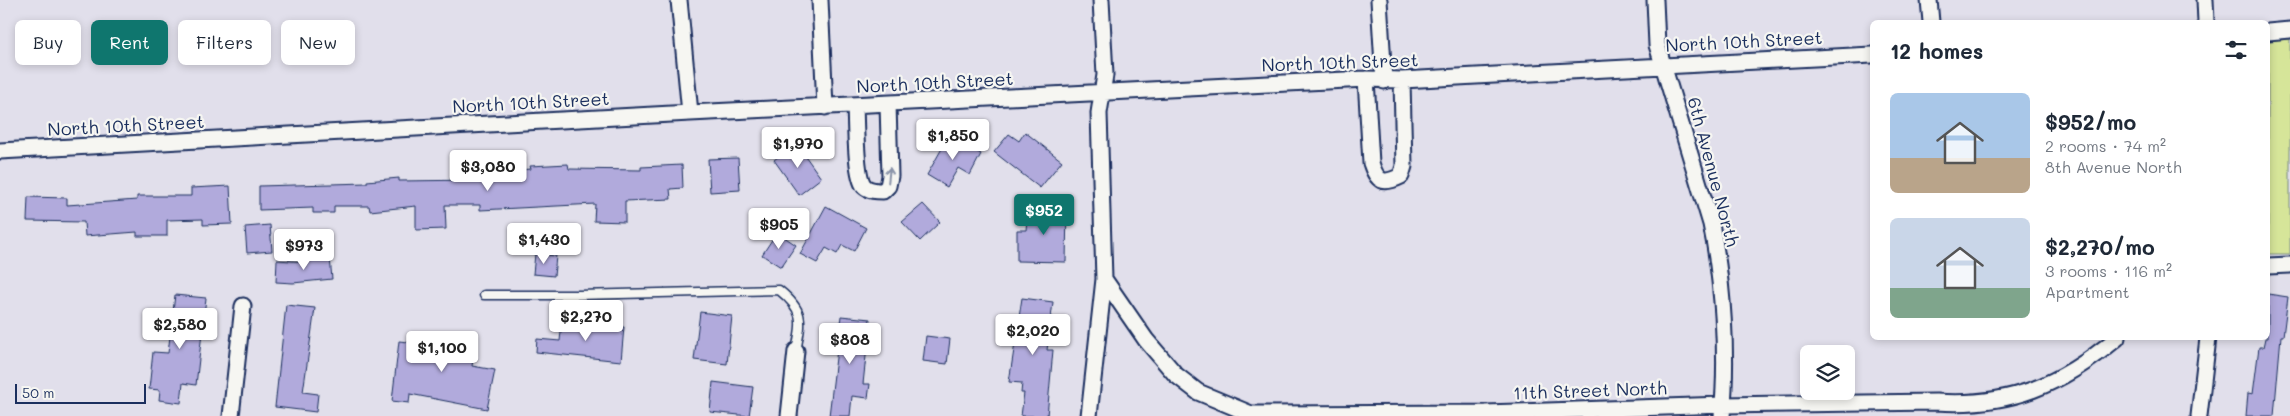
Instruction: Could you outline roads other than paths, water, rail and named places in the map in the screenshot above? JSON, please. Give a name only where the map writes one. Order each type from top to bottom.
[{"type":"street","points":[[678,0],[690,113]]},
{"type":"street","points":[[820,0],[825,107]]},
{"type":"street","points":[[1089,416],[1104,279],[1099,113],[1105,75],[1101,0]]},
{"type":"street","points":[[1379,0],[1384,81]]},
{"type":"street","name":"6th Avenue North","points":[[1655,0],[1657,45],[1711,224],[1717,253],[1723,356],[1722,411]]},
{"type":"street","points":[[1929,0],[1931,20]]},
{"type":"street","points":[[2205,0],[2206,20]]},
{"type":"street","points":[[2270,32],[2290,30]]},
{"type":"street","name":"North 10th Street","points":[[0,151],[690,113],[1366,79],[1384,81],[1870,55]]},
{"type":"street","points":[[1366,79],[1371,163],[1375,176],[1382,181],[1392,181],[1401,176],[1404,166],[1402,80]]},
{"type":"street","points":[[855,106],[859,174],[864,186],[872,191],[883,191],[888,186],[890,176],[888,104]]},
{"type":"street","points":[[2270,266],[2290,265]]},
{"type":"street","name":"11th Street North","points":[[1104,279],[1146,340],[1176,375],[1198,392],[1251,415],[1722,411],[1936,402],[1961,410],[2009,398],[2051,383],[2103,350],[2115,340]]},
{"type":"street","points":[[231,416],[243,306]]},
{"type":"street","points":[[2199,416],[2208,340]]},
{"type":"street","points":[[789,416],[796,351]]},
{"type":"lane","points":[[484,295],[580,295],[779,290],[794,302],[801,322],[796,351]]}]
